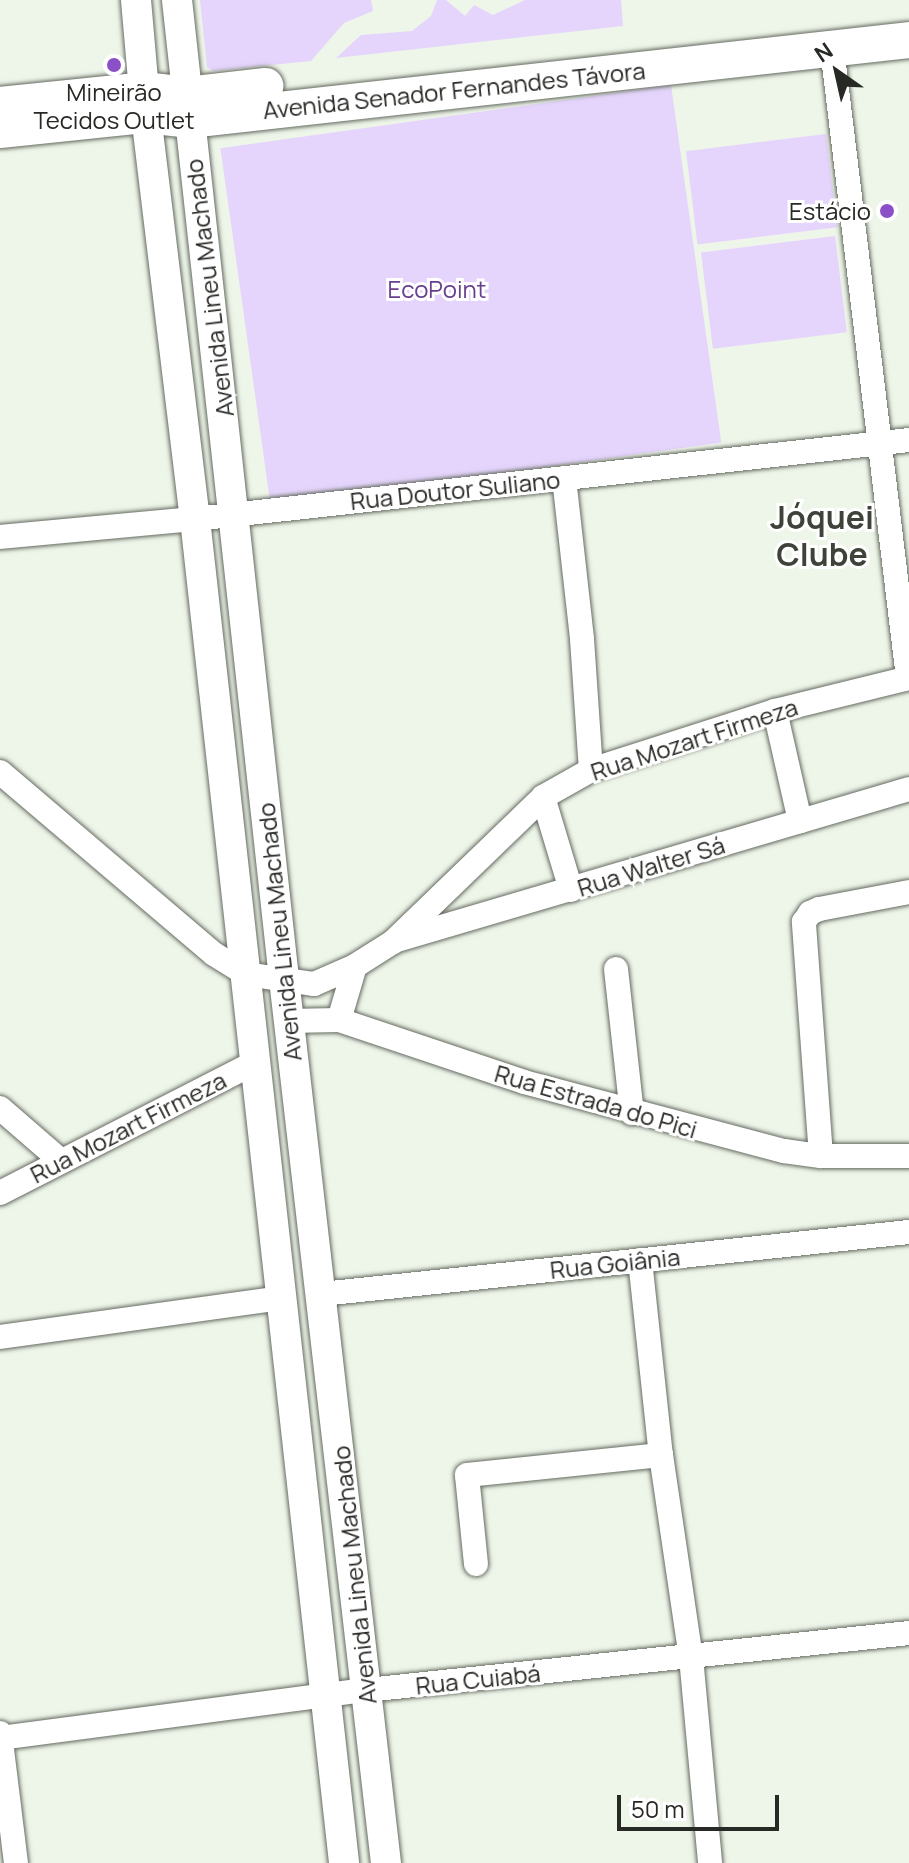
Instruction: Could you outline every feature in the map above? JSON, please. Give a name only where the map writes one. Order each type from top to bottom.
[{"type":"main road","name":"Avenida Senador Fernandes Távora","points":[[188,108],[909,17]]},
{"type":"main road","name":"Avenida Senador Fernandes Távora","points":[[0,105],[145,103],[188,108],[909,40]]},
{"type":"main road","name":"Avenida Senador Fernandes Távora","points":[[0,130],[145,103]]},
{"type":"street","name":"Avenida Lineu Machado","points":[[136,0],[145,103],[195,519],[344,1863]]},
{"type":"street","name":"Avenida Lineu Machado","points":[[177,0],[236,514],[288,1021],[386,1863]]},
{"type":"street","points":[[832,48],[908,678]]},
{"type":"street","name":"Rua Doutor Suliano","points":[[0,537],[195,519],[909,440]]},
{"type":"street","points":[[564,478],[582,639],[591,770]]},
{"type":"street","name":"Rua Mozart Firmeza","points":[[284,979],[314,984],[355,966],[393,942],[543,797],[591,770],[775,711],[908,678]]},
{"type":"street","points":[[775,711],[800,821]]},
{"type":"street","points":[[0,772],[214,954],[246,974],[284,979]]},
{"type":"street","name":"Rua Walter Sá","points":[[393,942],[909,789]]},
{"type":"street","points":[[543,797],[571,890]]},
{"type":"street","points":[[821,1156],[804,935],[807,917],[819,909],[909,892]]},
{"type":"street","points":[[339,1020],[355,966]]},
{"type":"street","points":[[616,969],[632,1113]]},
{"type":"street","name":"Rua Estrada do Pici","points":[[288,1021],[339,1020],[524,1082],[784,1151],[821,1156],[909,1156]]},
{"type":"street","name":"Rua Mozart Firmeza","points":[[0,1193],[256,1062]]},
{"type":"street","points":[[0,1108],[60,1160]]},
{"type":"street","name":"Rua Goiânia","points":[[322,1294],[909,1232]]},
{"type":"street","points":[[640,1260],[661,1455],[691,1657],[710,1863]]},
{"type":"street","points":[[0,1337],[281,1298]]},
{"type":"street","points":[[476,1564],[467,1475],[661,1455]]},
{"type":"street","name":"Rua Cuiabá","points":[[0,1736],[367,1690],[909,1633]]},
{"type":"street","points":[[0,1736],[16,1863]]},
{"type":"green space","points":[[200,0],[371,0],[373,11],[344,23],[311,61],[213,71],[207,67]]},
{"type":"green space","points":[[437,0],[446,0],[465,16],[474,5],[493,15],[525,0],[621,0],[623,26],[336,58],[361,35],[412,31],[431,16]]},
{"type":"green space","name":"EcoPoint","points":[[671,85],[721,442],[271,506],[220,148]]},
{"type":"green space","points":[[826,134],[837,227],[698,244],[686,151]]},
{"type":"green space","points":[[835,236],[847,332],[713,349],[701,252]]},
{"type":"place","name":"Mineirão Tecidos Outlet","points":[[114,65]]},
{"type":"place","name":"Estácio","points":[[887,211]]},
{"type":"district","name":"Jóquei Clube","points":[[822,536]]}]
